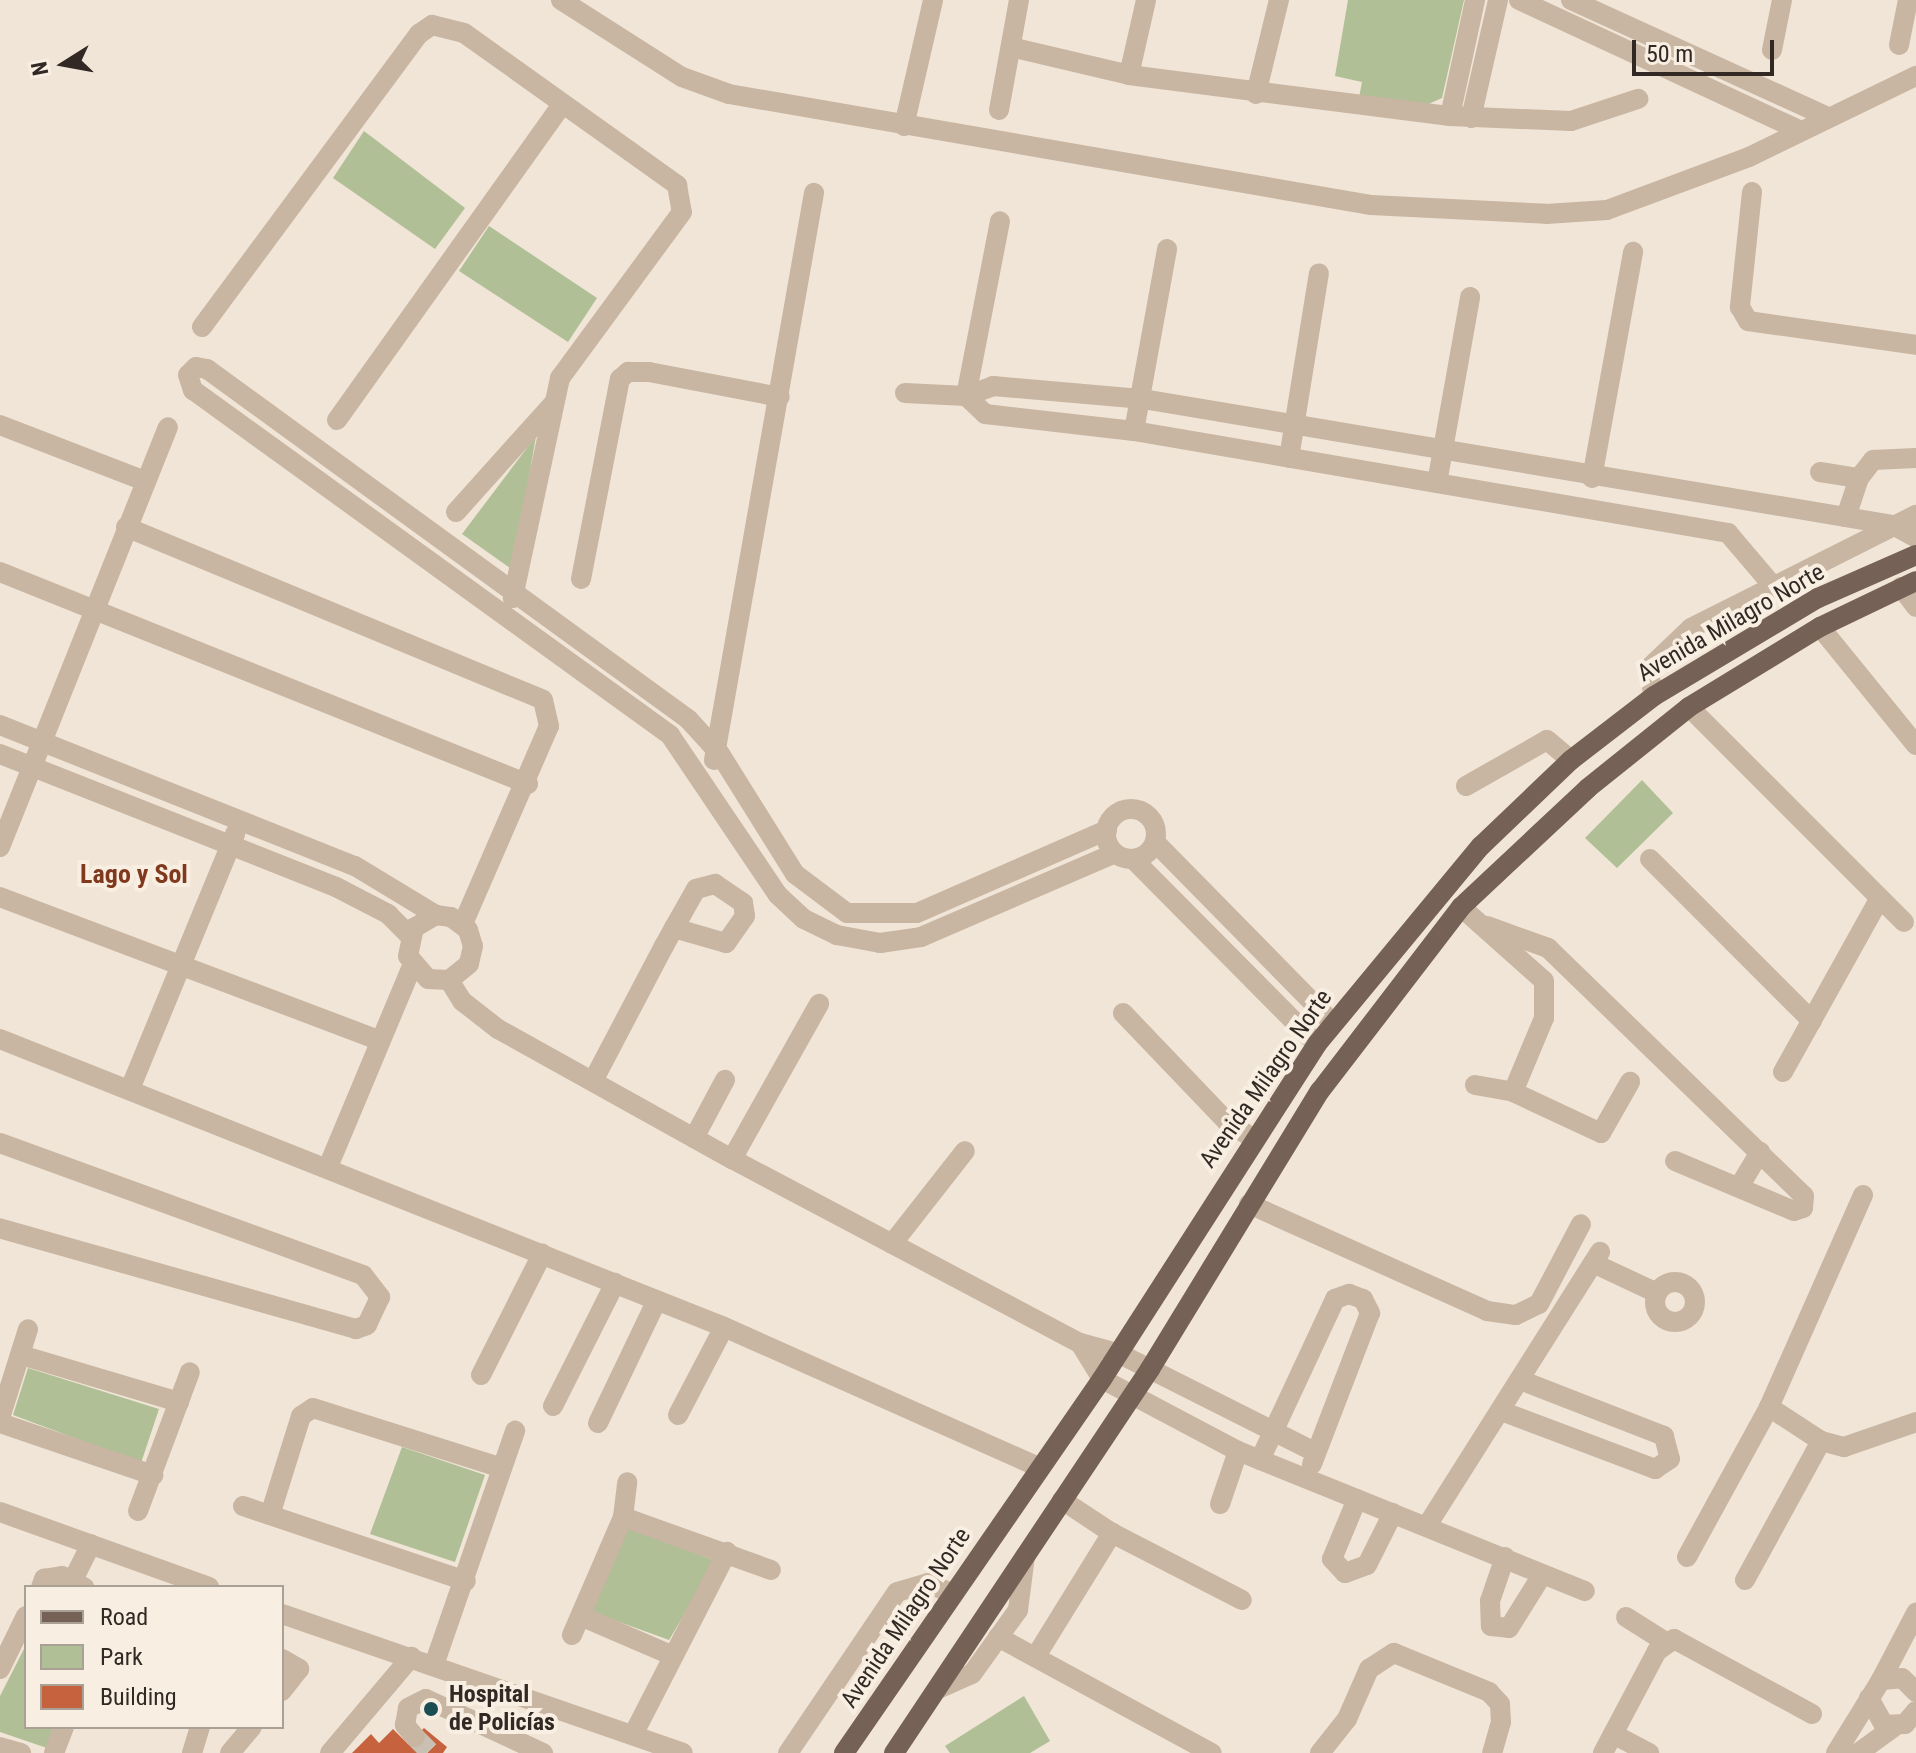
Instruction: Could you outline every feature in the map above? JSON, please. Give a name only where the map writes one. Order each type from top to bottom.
[{"type":"main road","name":"Avenida Milagro Norte","points":[[844,1753],[1038,1467],[1102,1379],[1317,1044],[1481,846],[1571,760],[1654,696],[1818,598],[1916,555]]},
{"type":"main road","name":"Avenida Milagro Norte","points":[[894,1753],[1150,1369],[1338,1064],[1461,907],[1588,788],[1689,707],[1820,627],[1909,584]]},
{"type":"street","points":[[561,0],[682,77],[717,90],[904,126],[1371,205],[1546,214],[1607,210],[1749,157],[1826,116],[1916,76]]},
{"type":"street","points":[[904,126],[933,0]]},
{"type":"street","points":[[999,110],[1019,0]]},
{"type":"street","points":[[1129,75],[1146,0]]},
{"type":"street","points":[[1256,94],[1279,0]]},
{"type":"street","points":[[1450,116],[1475,0]]},
{"type":"street","points":[[1471,118],[1498,0]]},
{"type":"street","points":[[1519,0],[1799,130]]},
{"type":"street","points":[[1571,0],[1826,116]]},
{"type":"street","points":[[1772,50],[1782,0]]},
{"type":"street","points":[[1899,45],[1908,0]]},
{"type":"street","points":[[202,327],[419,34],[432,25],[464,33],[560,107],[677,185],[683,198],[682,212],[571,357],[553,404],[516,590],[507,613]]},
{"type":"street","points":[[1011,47],[1129,75],[1256,94],[1471,118],[1571,121],[1638,99]]},
{"type":"street","points":[[1773,118],[1789,99]]},
{"type":"street","points":[[337,420],[560,107]]},
{"type":"street","points":[[1752,192],[1740,307],[1748,321],[1916,345]]},
{"type":"street","points":[[699,773],[720,754],[814,193]]},
{"type":"street","points":[[966,396],[1000,221]]},
{"type":"street","points":[[1134,431],[1143,399],[1167,249]]},
{"type":"street","points":[[1592,478],[1633,252]]},
{"type":"street","points":[[1289,458],[1319,273]]},
{"type":"street","points":[[1437,483],[1470,297]]},
{"type":"street","points":[[1155,842],[921,937],[880,943],[837,935],[778,895],[699,773],[670,735],[507,613],[193,390],[191,369],[207,369],[516,590],[688,719],[720,754],[795,874],[847,913],[917,913],[1107,830],[1120,811],[1139,810],[1154,823],[1155,842],[1333,1023]]},
{"type":"street","points":[[581,579],[620,379],[649,372],[780,397]]},
{"type":"street","points":[[905,393],[966,396],[993,386],[1143,399],[1677,493],[1893,525],[1916,538]]},
{"type":"street","points":[[966,396],[985,414],[1134,431],[1728,533],[1773,586]]},
{"type":"street","points":[[456,512],[553,404]]},
{"type":"street","points":[[0,425],[145,481]]},
{"type":"street","points":[[0,847],[32,767],[38,741],[168,427]]},
{"type":"street","points":[[1846,517],[1859,478],[1883,456],[1916,458]]},
{"type":"street","points":[[1820,472],[1859,478]]},
{"type":"street","points":[[1670,523],[1677,493]]},
{"type":"street","points":[[1654,696],[1648,669],[1658,655],[1691,628],[1916,515]]},
{"type":"street","points":[[126,527],[543,700],[549,726],[528,784],[463,924],[472,955],[449,980]]},
{"type":"street","points":[[0,572],[528,784]]},
{"type":"street","points":[[1909,584],[1916,607]]},
{"type":"street","points":[[1820,627],[1916,745]]},
{"type":"street","points":[[1689,707],[1904,922]]},
{"type":"street","points":[[0,725],[355,866],[436,915],[463,924]]},
{"type":"street","points":[[1466,786],[1547,740],[1571,760]]},
{"type":"street","points":[[0,754],[336,887],[388,914],[409,935],[412,966],[378,1040],[328,1167]]},
{"type":"street","points":[[130,1089],[241,821]]},
{"type":"street","points":[[1107,830],[1124,856],[1317,1044]]},
{"type":"street","points":[[1650,859],[1812,1021]]},
{"type":"street","points":[[0,897],[378,1040]]},
{"type":"street","points":[[1783,1072],[1880,898]]},
{"type":"street","points":[[1461,907],[1487,926],[1544,981],[1544,1018],[1513,1092]]},
{"type":"street","points":[[409,935],[436,915]]},
{"type":"street","points":[[1487,926],[1548,948],[1804,1196],[1803,1208],[1794,1211],[1675,1161]]},
{"type":"street","points":[[593,1081],[674,928]]},
{"type":"street","points":[[412,966],[428,979],[449,980],[476,1014],[732,1159],[1080,1343],[1118,1353],[1272,1427],[1315,1452]]},
{"type":"street","points":[[732,1159],[819,1004]]},
{"type":"street","points":[[1123,1013],[1227,1122],[1254,1139]]},
{"type":"street","points":[[0,1039],[724,1327],[1038,1467]]},
{"type":"street","points":[[694,1138],[725,1080]]},
{"type":"street","points":[[1475,1085],[1513,1092],[1601,1133],[1630,1082]]},
{"type":"street","points":[[0,1143],[363,1275],[380,1297],[367,1325],[356,1329],[0,1228]]},
{"type":"street","points":[[892,1244],[965,1151]]},
{"type":"street","points":[[1739,1187],[1760,1152]]},
{"type":"street","points":[[1687,1557],[1769,1407],[1863,1195]]},
{"type":"street","points":[[1249,1204],[1487,1311],[1516,1315],[1539,1304],[1581,1224]]},
{"type":"street","points":[[481,1375],[542,1254]]},
{"type":"street","points":[[1428,1524],[1596,1257],[1657,1293]]},
{"type":"street","points":[[553,1406],[615,1283]]},
{"type":"street","points":[[1260,1460],[1272,1427],[1335,1299],[1349,1294],[1363,1299],[1370,1313],[1315,1452],[1308,1479]]},
{"type":"street","points":[[598,1423],[657,1300]]},
{"type":"street","points":[[678,1415],[724,1327]]},
{"type":"street","points":[[28,1329],[0,1421],[153,1475]]},
{"type":"street","points":[[1080,1343],[1102,1379],[1129,1397],[1238,1451],[1428,1524],[1585,1591]]},
{"type":"street","points":[[21,1355],[179,1402]]},
{"type":"street","points":[[138,1511],[190,1372]]},
{"type":"street","points":[[1501,1411],[1655,1469],[1670,1459],[1664,1436],[1520,1380]]},
{"type":"street","points":[[1769,1407],[1821,1441],[1844,1447],[1916,1422]]},
{"type":"street","points":[[270,1515],[301,1416],[313,1408],[502,1468]]},
{"type":"street","points":[[434,1665],[466,1581],[515,1431]]},
{"type":"street","points":[[1745,1580],[1821,1441]]},
{"type":"street","points":[[1220,1504],[1238,1451]]},
{"type":"street","points":[[572,1635],[583,1617],[623,1517],[627,1482]]},
{"type":"street","points":[[1357,1499],[1332,1559],[1345,1573],[1367,1565],[1393,1513]]},
{"type":"street","points":[[1062,1500],[1112,1533],[1242,1600]]},
{"type":"street","points":[[243,1506],[466,1581]]},
{"type":"street","points":[[0,1512],[204,1585]]},
{"type":"street","points":[[623,1517],[771,1570]]},
{"type":"street","points":[[1036,1656],[1112,1533]]},
{"type":"street","points":[[43,1585],[51,1577],[78,1583],[91,1544]]},
{"type":"street","points":[[633,1735],[727,1552]]},
{"type":"street","points":[[940,1688],[972,1674],[1018,1610],[1025,1556]]},
{"type":"street","points":[[1505,1557],[1488,1618],[1499,1630],[1521,1615],[1542,1575]]},
{"type":"street","points":[[788,1753],[897,1592],[928,1583],[953,1594]]},
{"type":"street","points":[[1836,1753],[1881,1680],[1916,1613]]},
{"type":"street","points":[[583,1617],[673,1656]]},
{"type":"street","points":[[1626,1617],[1664,1641],[1674,1639],[1812,1714]]},
{"type":"street","points":[[284,1619],[411,1657],[683,1753]]},
{"type":"street","points":[[0,1669],[24,1620]]},
{"type":"street","points":[[998,1637],[1212,1753]]},
{"type":"street","points":[[1603,1753],[1664,1641]]},
{"type":"street","points":[[1320,1753],[1347,1719],[1369,1669],[1394,1653],[1489,1692],[1500,1704],[1501,1722],[1492,1753]]},
{"type":"street","points":[[330,1753],[411,1657]]},
{"type":"street","points":[[284,1660],[299,1669],[284,1688]]},
{"type":"street","points":[[1881,1680],[1902,1678],[1916,1692]]},
{"type":"street","points":[[1869,1698],[1875,1718],[1894,1727]]},
{"type":"street","points":[[415,1737],[405,1725],[408,1708],[426,1699],[543,1753]]},
{"type":"street","points":[[1858,1753],[1916,1711]]},
{"type":"street","points":[[54,1753],[63,1729]]},
{"type":"street","points":[[192,1753],[199,1729]]},
{"type":"street","points":[[230,1753],[250,1729]]},
{"type":"street","points":[[1613,1734],[1649,1753]]},
{"type":"street","points":[[0,1747],[21,1753]]},
{"type":"green space","points":[[1348,0],[1464,0],[1442,98],[1426,105],[1359,98],[1362,82],[1335,76]]},
{"type":"green space","points":[[364,131],[465,208],[435,249],[333,178]]},
{"type":"green space","points":[[489,226],[597,298],[568,342],[459,271]]},
{"type":"green space","points":[[536,436],[513,570],[462,534]]},
{"type":"green space","points":[[1642,780],[1673,813],[1617,868],[1585,838]]},
{"type":"green space","points":[[28,1368],[159,1409],[141,1463],[13,1415]]},
{"type":"green space","points":[[402,1447],[485,1475],[455,1562],[370,1534]]},
{"type":"green space","points":[[627,1527],[716,1561],[669,1640],[592,1612]]},
{"type":"green space","points":[[24,1649],[24,1729],[52,1729],[47,1748],[0,1732],[0,1696]]},
{"type":"green space","points":[[1024,1696],[1050,1741],[1030,1753],[950,1753],[945,1746]]},
{"type":"building","name":"Hospital de Policías","points":[[424,1728],[447,1747],[443,1753],[352,1753],[371,1734],[379,1743],[393,1729],[408,1744]]},
{"type":"tunnel","points":[[415,1737],[431,1753]]},
{"type":"place","name":"Hospital de Policías","points":[[431,1709]]},
{"type":"district","name":"Lago y Sol","points":[[134,875]]}]
